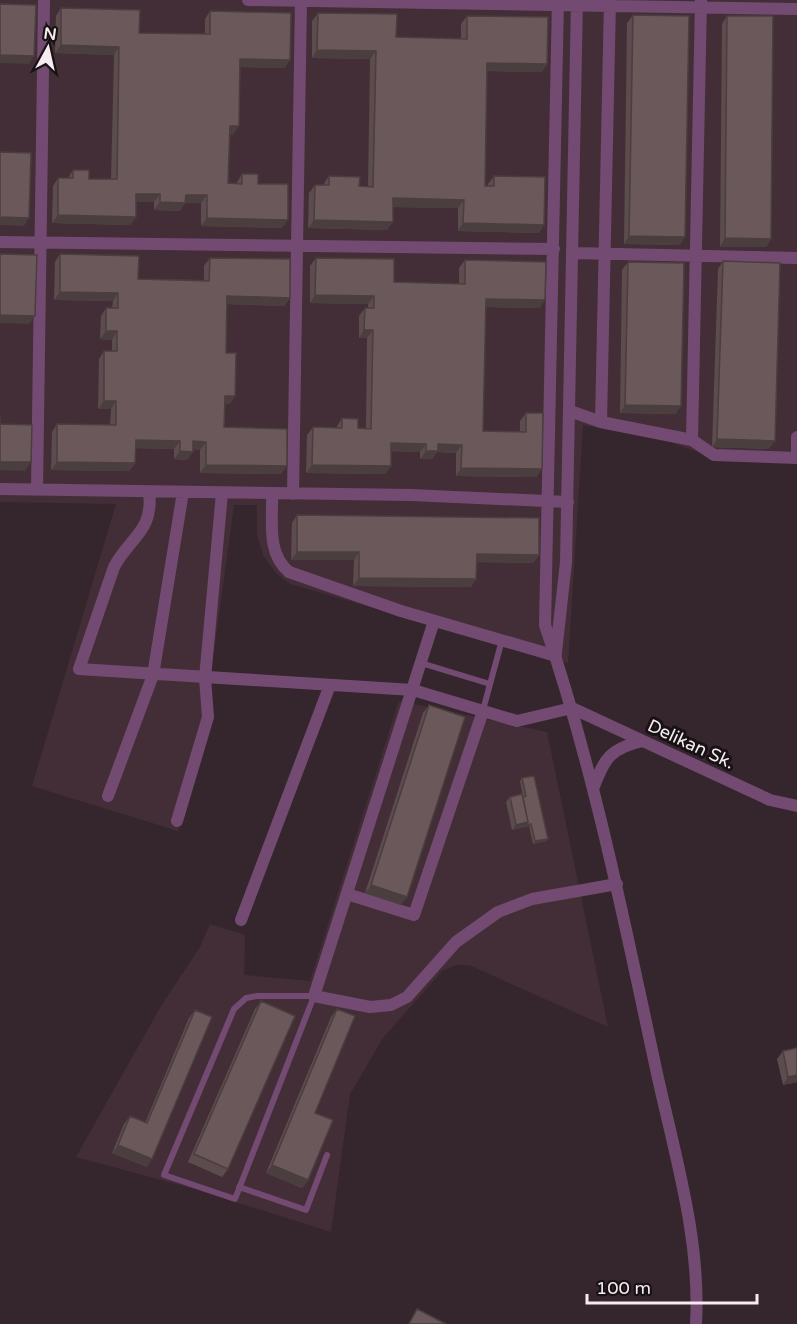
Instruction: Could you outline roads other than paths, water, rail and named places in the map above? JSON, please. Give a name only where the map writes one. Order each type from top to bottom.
[{"type":"street","points":[[37,490],[44,0]]},
{"type":"street","points":[[248,0],[701,3],[797,9]]},
{"type":"street","points":[[293,494],[301,0]]},
{"type":"street","points":[[558,2],[545,625],[572,708],[617,884],[683,1191],[695,1272],[696,1324]]},
{"type":"street","points":[[556,656],[566,562],[568,502],[577,2]]},
{"type":"street","points":[[601,422],[610,2]]},
{"type":"street","points":[[692,440],[701,3]]},
{"type":"street","points":[[0,242],[554,249]]},
{"type":"street","points":[[573,253],[797,258]]},
{"type":"street","points":[[570,411],[601,422],[692,440],[714,455],[797,458],[797,437]]},
{"type":"street","points":[[0,489],[272,493],[568,502]]},
{"type":"street","points":[[149,492],[147,521],[140,535],[123,553],[114,567],[79,669],[413,690],[517,721],[572,708]]},
{"type":"street","points":[[108,796],[153,675],[183,492]]},
{"type":"street","points":[[177,821],[208,717],[205,678],[222,493]]},
{"type":"street","points":[[272,493],[273,547],[279,562],[289,572],[434,621],[556,656]]},
{"type":"street","points":[[434,621],[314,996],[370,1007],[391,1005],[407,997],[456,942],[498,912],[532,899],[617,884]]},
{"type":"street","points":[[241,920],[330,685]]},
{"type":"street","name":"Delikan Sk.","points":[[572,708],[770,801],[797,807]]},
{"type":"street","points":[[347,894],[414,915],[483,711]]},
{"type":"street","points":[[593,789],[608,756],[625,745],[643,741]]},
{"type":"lane","points":[[483,711],[502,640]]},
{"type":"lane","points":[[421,663],[490,684]]},
{"type":"lane","points":[[257,996],[314,996],[239,1187],[235,1199],[164,1175],[237,1005],[246,998],[257,996]]},
{"type":"lane","points":[[239,1187],[306,1210],[327,1155]]}]
